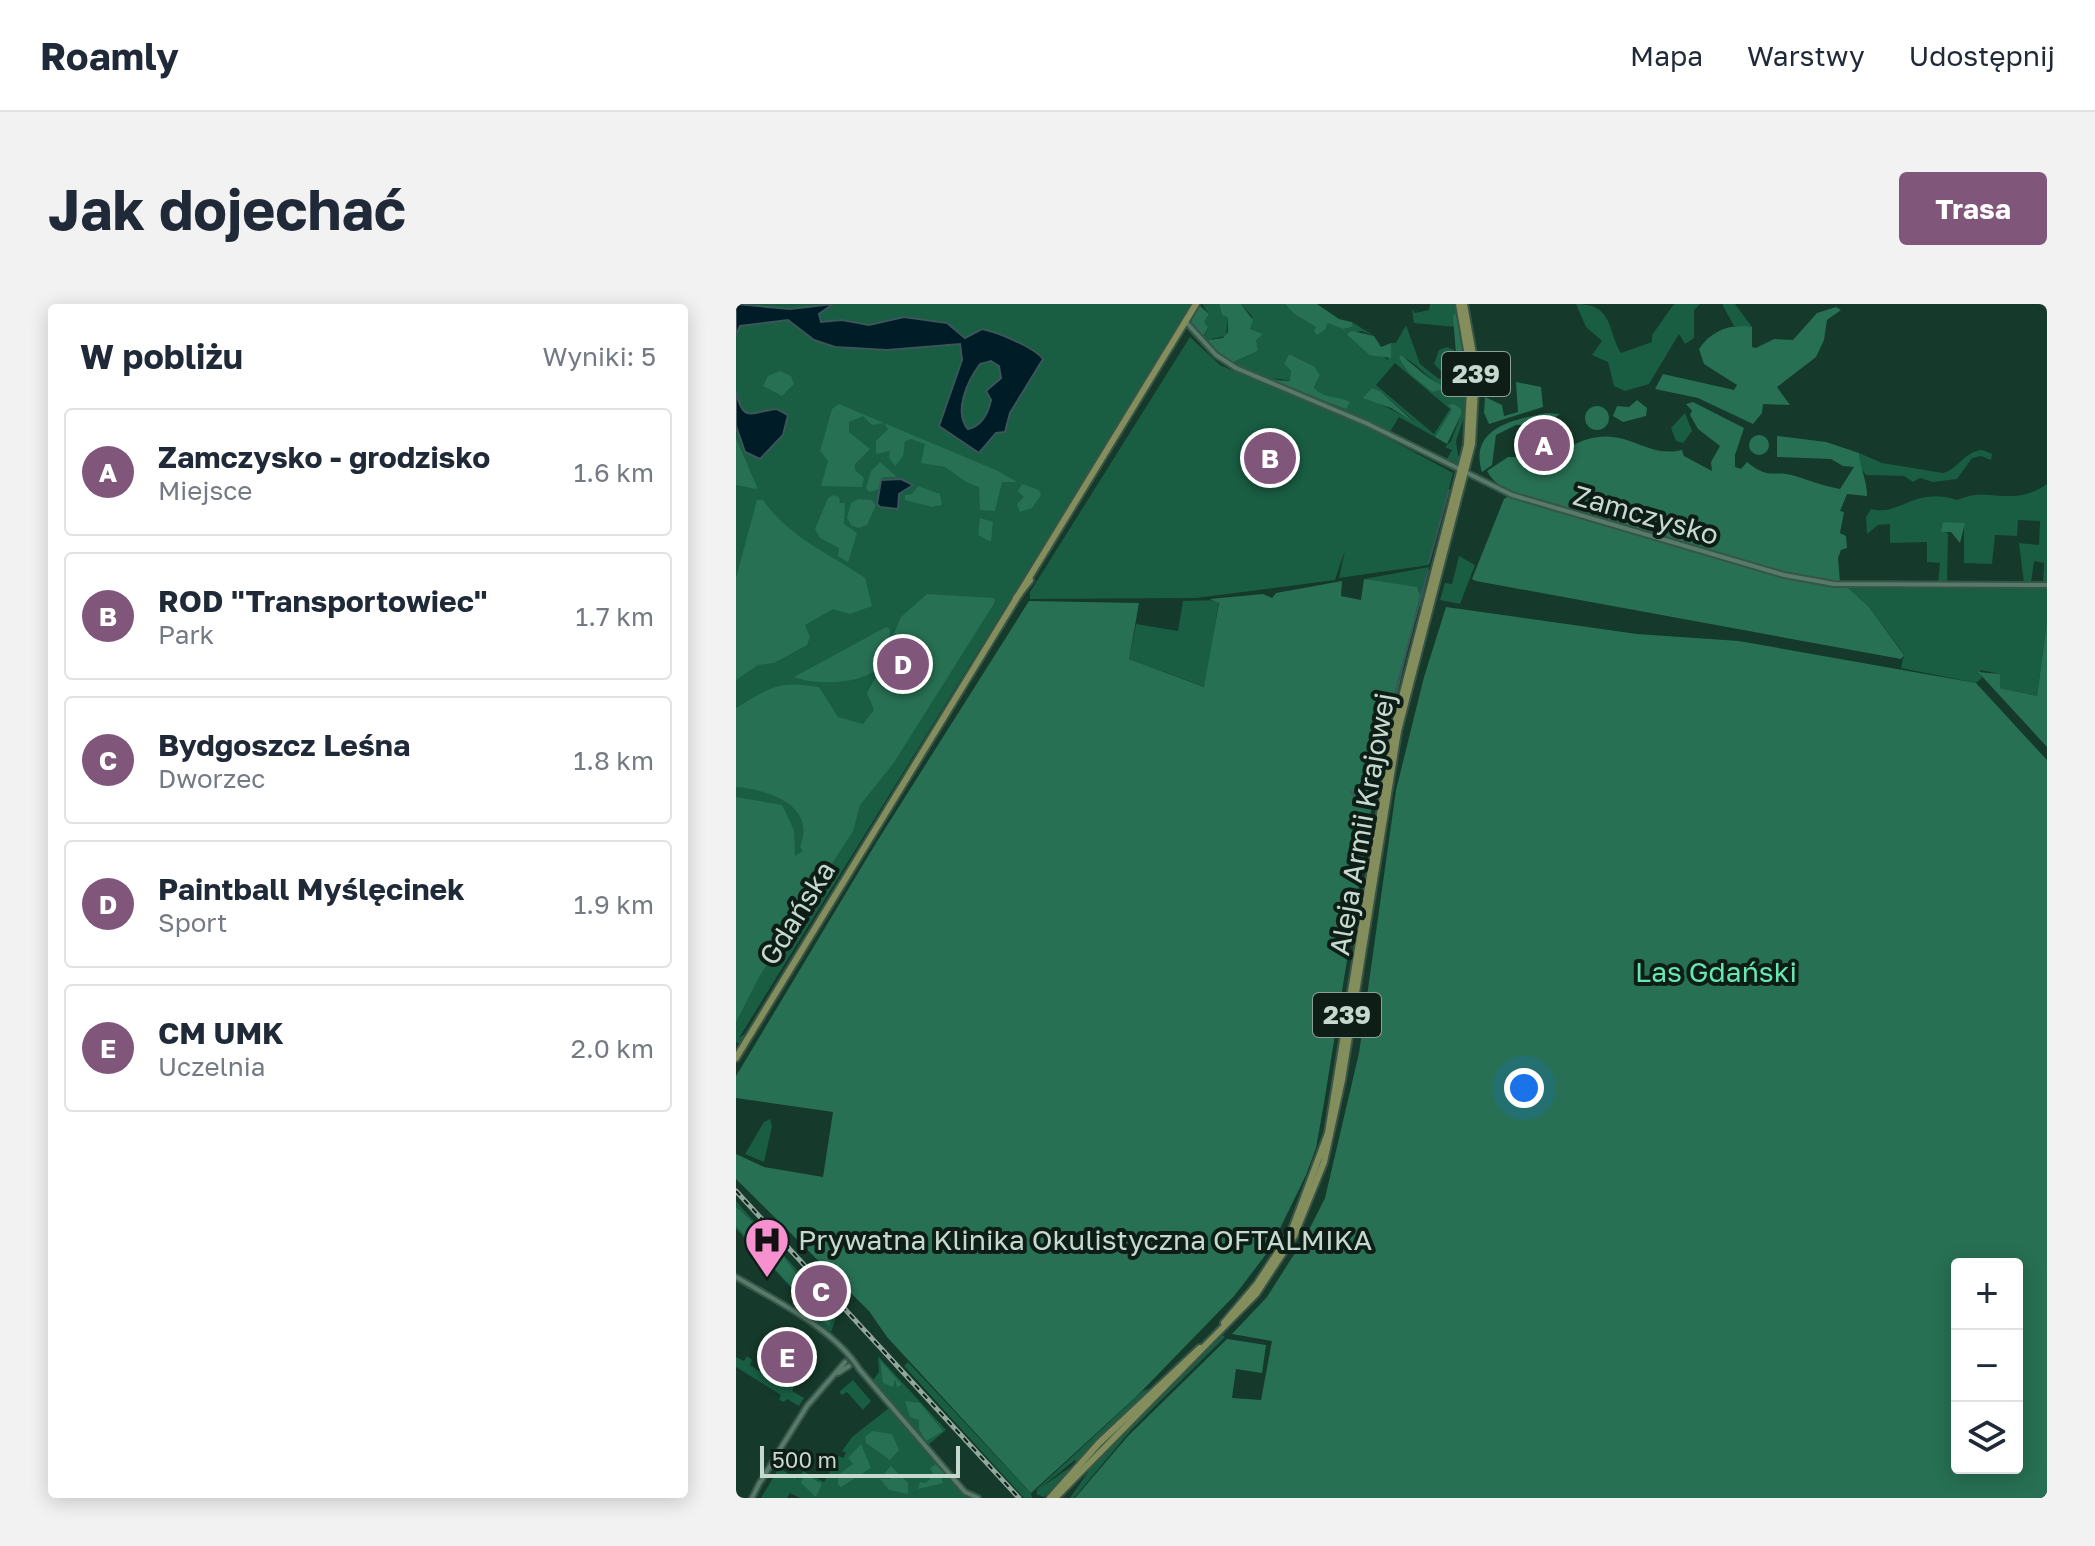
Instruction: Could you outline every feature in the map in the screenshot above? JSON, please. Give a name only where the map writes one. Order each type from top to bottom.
[{"type":"main road","name":"Gdańska","points":[[737,1052],[1196,304]]},
{"type":"main road","name":"Aleja Armii Krajowej","points":[[1052,1498],[1249,1302],[1286,1249],[1313,1194],[1338,1107],[1401,718],[1464,473],[1472,392],[1461,304]]},
{"type":"street","name":"Zamczysko","points":[[1185,321],[1226,363],[1368,424],[1464,473],[1549,508],[1794,578],[1876,585],[2047,585]]},
{"type":"street","points":[[736,1277],[824,1331],[970,1498]]},
{"type":"street","points":[[751,1498],[807,1406],[849,1362]]},
{"type":"street","points":[[965,1492],[978,1498]]},
{"type":"green space","points":[[736,304],[1193,304],[739,1038],[745,1034],[740,1044],[736,1042]]},
{"type":"green space","points":[[1198,304],[1209,314],[1204,322],[1208,327],[1203,337],[1191,322]]},
{"type":"green space","points":[[1202,304],[1219,304],[1222,315],[1228,318],[1226,336],[1211,339],[1209,344],[1203,339],[1208,327],[1203,322],[1209,314]]},
{"type":"green space","points":[[1219,304],[1241,304],[1253,320],[1250,329],[1263,334],[1256,340],[1258,351],[1231,363],[1209,345],[1209,340],[1223,338],[1228,332],[1228,318],[1222,315]]},
{"type":"green space","points":[[1241,304],[1285,304],[1294,314],[1316,327],[1317,335],[1325,330],[1328,322],[1343,329],[1353,327],[1352,322],[1374,336],[1362,331],[1346,334],[1369,355],[1380,354],[1388,360],[1391,343],[1396,343],[1406,325],[1420,364],[1439,379],[1445,375],[1434,364],[1439,350],[1447,347],[1454,350],[1456,373],[1445,379],[1444,386],[1405,358],[1405,365],[1432,392],[1456,387],[1464,390],[1468,417],[1464,417],[1456,441],[1458,456],[1464,452],[1462,462],[1455,467],[1446,461],[1452,450],[1445,447],[1451,441],[1461,415],[1452,409],[1435,437],[1399,417],[1390,432],[1232,363],[1258,351],[1250,329],[1252,316]],"holes":[[[1289,354],[1314,366],[1320,375],[1314,389],[1321,395],[1349,403],[1346,406],[1273,378],[1291,381],[1291,371],[1284,364]],[[1395,363],[1450,409],[1434,434],[1376,385]],[[1372,388],[1380,391],[1415,422],[1375,401]]]},
{"type":"green space","points":[[1285,304],[1317,304],[1339,319],[1352,322],[1353,327],[1343,329],[1328,323],[1325,330],[1317,335],[1314,331],[1316,327],[1294,314]]},
{"type":"green space","points":[[1430,304],[1456,304],[1456,327],[1414,323],[1412,309],[1415,313],[1429,310]]},
{"type":"green space","points":[[1576,304],[1597,308],[1603,313],[1621,353],[1652,342],[1652,335],[1674,304],[1700,304],[1694,310],[1694,338],[1685,344],[1679,334],[1649,384],[1625,391],[1614,386],[1608,362],[1592,355],[1602,341],[1586,327]]},
{"type":"green space","points":[[1722,304],[1735,304],[1752,327],[1734,326]]},
{"type":"green space","points":[[1836,307],[1841,310],[1827,320],[1824,340],[1816,357],[1777,387],[1790,405],[1763,404],[1762,413],[1753,424],[1698,398],[1655,389],[1663,374],[1734,390],[1737,385],[1704,364],[1699,349],[1709,337],[1729,327],[1744,326],[1752,327],[1752,347],[1774,339],[1793,340],[1817,313]]},
{"type":"green space","points":[[1457,311],[1467,360],[1467,409],[1464,390],[1456,387],[1432,392],[1409,373],[1399,358],[1401,355],[1444,386],[1445,379],[1456,373],[1453,316]]},
{"type":"green space","points":[[1352,331],[1374,336],[1381,347],[1391,343],[1391,358],[1369,355],[1346,334]]},
{"type":"green space","points":[[1190,337],[1220,365],[1371,429],[1453,473],[1429,565],[1339,578],[1345,550],[1335,580],[1196,598],[1030,599],[1030,592]]},
{"type":"green space","points":[[1289,354],[1314,366],[1320,375],[1314,388],[1350,402],[1346,409],[1271,380],[1290,381],[1291,371],[1284,364]]},
{"type":"green space","points":[[780,371],[791,376],[794,384],[782,396],[763,386],[768,376]]},
{"type":"green space","points":[[1516,382],[1541,387],[1543,407],[1489,424],[1484,413],[1485,397],[1502,405],[1504,416],[1518,412]]},
{"type":"green space","points":[[1372,388],[1380,391],[1415,423],[1391,408],[1363,398]]},
{"type":"green space","points":[[1637,400],[1647,408],[1646,416],[1623,422],[1613,416],[1617,406],[1629,407]]},
{"type":"green space","points":[[1693,402],[1744,428],[1735,455],[1735,467],[1741,469],[1747,462],[1767,473],[1788,474],[1840,489],[1854,467],[1843,466],[1831,459],[1777,457],[1777,436],[1826,442],[1859,453],[1867,496],[1847,494],[1840,511],[1844,512],[1840,533],[1846,536],[1847,548],[1841,550],[1838,558],[1840,582],[1776,571],[1529,499],[1500,485],[1487,471],[1508,457],[1558,457],[1559,449],[1551,441],[1557,440],[1560,422],[1564,450],[1584,440],[1615,437],[1654,449],[1682,450],[1684,456],[1712,471],[1711,462],[1720,446],[1698,429],[1686,404]]},
{"type":"green space","points":[[839,404],[998,471],[1017,482],[1002,482],[995,511],[980,510],[979,487],[945,467],[921,463],[925,444],[911,439],[905,441],[903,456],[895,466],[889,458],[890,451],[876,454],[876,441],[888,429],[884,423],[872,425],[863,416],[849,422],[849,432],[870,449],[855,464],[855,470],[864,478],[862,487],[821,486],[828,461],[820,451],[832,409]]},
{"type":"green space","points":[[1454,404],[1461,409],[1461,415],[1447,444],[1435,437],[1452,409],[1448,405]]},
{"type":"green space","points":[[1597,406],[1605,410],[1609,418],[1605,426],[1597,430],[1589,426],[1585,418],[1589,410]]},
{"type":"green space","points":[[1547,413],[1560,414],[1544,424],[1516,425],[1496,435],[1492,465],[1482,472],[1479,457],[1488,436],[1509,423]]},
{"type":"green space","points":[[1685,413],[1692,431],[1683,443],[1676,441],[1671,428]]},
{"type":"green space","points":[[1759,435],[1766,438],[1769,445],[1766,452],[1759,455],[1752,452],[1749,445],[1752,438]]},
{"type":"green space","points":[[736,438],[757,487],[756,489],[736,485]]},
{"type":"green space","points":[[1982,450],[1992,454],[1991,460],[1981,456],[1972,458],[1957,479],[1933,482],[1920,478],[1913,482],[1904,476],[1866,475],[1860,467],[1859,453],[1882,463],[1943,473],[1970,454]]},
{"type":"green space","points":[[880,462],[897,477],[883,477],[879,489],[869,492],[866,488],[871,471]]},
{"type":"green space","points":[[1022,484],[1039,490],[1041,495],[1032,508],[1020,512],[1017,504],[1024,497],[1018,491]]},
{"type":"green space","points":[[2047,484],[2047,583],[2043,583],[2044,563],[2034,561],[2031,583],[2024,583],[2019,543],[2039,545],[2040,521],[2018,520],[2017,536],[1995,535],[1992,564],[1964,563],[1964,523],[1952,524],[1941,531],[1948,533],[1947,584],[1938,583],[1940,563],[1927,562],[1927,542],[1890,543],[1890,524],[1878,525],[1867,534],[1866,517],[1871,509],[1890,509],[1930,497],[1957,500],[1980,495],[2022,495]]},
{"type":"green space","points":[[918,486],[940,494],[942,505],[932,507],[905,500],[905,495],[912,494]]},
{"type":"green space","points":[[834,495],[839,497],[840,503],[845,503],[844,524],[857,533],[848,562],[838,556],[839,548],[820,538],[815,529],[828,498]]},
{"type":"green space","points":[[1509,496],[1797,580],[1846,586],[1869,607],[1904,655],[1901,659],[1476,581],[1472,579],[1504,499]]},
{"type":"green space","points":[[858,499],[872,500],[876,505],[867,525],[858,528],[851,525],[847,518],[851,503]]},
{"type":"green space","points":[[757,500],[763,500],[774,514],[810,544],[865,578],[872,606],[850,614],[833,609],[805,625],[810,637],[807,645],[774,663],[758,665],[736,680],[736,578]]},
{"type":"green space","points":[[980,518],[993,522],[991,542],[978,535]]},
{"type":"green space","points":[[1943,522],[1965,523],[1960,543],[1951,532],[1941,532]]},
{"type":"green space","points":[[1459,556],[1475,565],[1460,604],[1440,600],[1445,583],[1452,584]]},
{"type":"green space","points":[[1429,567],[1421,607],[1417,606],[1419,590],[1364,579]]},
{"type":"green space","points":[[1364,579],[1417,587],[1420,595],[1372,805],[1316,1148],[1270,1249],[1235,1295],[1136,1397],[1031,1493],[887,1337],[869,1311],[736,1179],[736,1154],[764,1167],[823,1177],[833,1112],[736,1098],[736,1076],[876,843],[1029,601],[1139,603],[1129,659],[1204,687],[1219,603],[1210,599],[1263,594],[1272,598],[1276,593],[1342,581],[1341,596],[1361,600]]},
{"type":"green space","points":[[1846,586],[2047,586],[2047,622],[2037,696],[2000,688],[2000,674],[1980,670],[1982,678],[1976,683],[1901,668],[1904,654],[1869,607]]},
{"type":"green space","points":[[927,594],[994,598],[995,602],[893,764],[860,805],[853,831],[759,977],[736,1022],[736,797],[782,805],[794,830],[795,856],[803,851],[800,847],[803,832],[802,820],[787,802],[762,792],[736,787],[736,708],[775,687],[805,685],[819,687],[838,717],[863,724],[874,710],[867,693],[879,671],[917,675],[919,660],[915,655],[892,652],[889,645],[901,617]]},
{"type":"green space","points":[[1219,600],[1205,687],[1129,659],[1136,624],[1178,631],[1183,601]]},
{"type":"green space","name":"Las Gdański","points":[[1446,607],[1637,634],[1739,641],[1976,683],[2047,760],[2047,1498],[1075,1498],[1128,1436],[1227,1339],[1266,1345],[1262,1373],[1236,1369],[1232,1398],[1261,1400],[1272,1341],[1232,1334],[1267,1297],[1307,1234],[1325,1198],[1359,1053],[1396,790],[1424,677]]},
{"type":"green space","points":[[2047,622],[2047,747],[1978,672],[2000,674],[2000,688],[2037,696]]},
{"type":"green space","points":[[886,627],[890,629],[888,659],[870,674],[831,682],[794,677]]},
{"type":"green space","points":[[770,1119],[772,1126],[764,1162],[745,1154],[764,1122]]},
{"type":"green space","points":[[736,1201],[837,1315],[831,1332],[792,1304],[798,1295],[736,1229]]},
{"type":"green space","points":[[736,1207],[772,1243],[804,1286],[834,1314],[829,1326],[799,1305],[798,1294],[736,1226]]},
{"type":"green space","points":[[1222,1335],[1225,1337],[1132,1429],[1074,1498],[1070,1498],[1088,1472],[1085,1468]]},
{"type":"green space","points":[[747,1356],[752,1360],[750,1365],[764,1374],[768,1370],[773,1373],[771,1378],[785,1387],[789,1382],[794,1386],[792,1391],[804,1398],[799,1406],[787,1399],[784,1402],[779,1400],[781,1395],[736,1367],[736,1357],[744,1361]]},
{"type":"green space","points":[[878,1356],[946,1430],[928,1445],[873,1380],[879,1372]]},
{"type":"green space","points":[[880,1360],[902,1385],[897,1387],[895,1379],[893,1387],[883,1383]]},
{"type":"green space","points":[[908,1362],[1031,1493],[1032,1498],[1024,1498],[904,1366]]},
{"type":"green space","points":[[853,1380],[871,1401],[863,1410],[847,1392],[842,1395],[839,1392]]},
{"type":"green space","points":[[1150,1388],[1077,1462],[1075,1460],[1040,1488],[1075,1464],[1044,1497],[1036,1494],[1038,1490],[1035,1491],[1143,1391]]},
{"type":"green space","points":[[905,1401],[920,1403],[943,1431],[926,1441],[919,1429],[919,1420],[910,1417]]},
{"type":"green space","points":[[889,1408],[968,1498],[800,1498],[790,1493],[787,1498],[761,1498],[779,1468],[798,1479],[803,1471],[824,1482],[839,1456],[843,1458],[846,1453],[842,1451],[852,1437]]},
{"type":"green space","points":[[872,1431],[892,1434],[899,1450],[890,1460],[866,1443],[865,1437]]},
{"type":"green space","points":[[861,1444],[871,1468],[841,1487],[838,1485],[838,1475],[853,1464],[848,1458]]},
{"type":"green space","points":[[936,1464],[945,1474],[941,1477],[943,1483],[918,1489],[920,1482],[925,1483],[934,1476],[930,1468]]},
{"type":"green space","points":[[891,1466],[908,1483],[908,1494],[889,1490],[880,1479],[891,1479],[884,1474]]},
{"type":"green space","points":[[805,1474],[822,1484],[816,1497],[801,1483]]},
{"type":"water","points":[[736,304],[790,309],[833,304],[819,314],[821,322],[842,320],[869,325],[904,317],[947,323],[965,338],[982,329],[997,333],[1024,345],[1043,359],[1010,413],[1005,432],[996,433],[979,453],[939,426],[962,360],[960,344],[887,350],[835,347],[814,340],[788,320],[740,326],[736,335]],"holes":[[[991,361],[999,366],[1001,378],[986,391],[991,400],[986,415],[968,429],[962,405],[971,379],[980,364]]]},
{"type":"water","points":[[736,391],[745,412],[750,414],[777,409],[788,415],[783,435],[760,459],[745,452],[736,426]]},
{"type":"water","points":[[901,479],[913,485],[899,494],[898,509],[880,507],[877,504],[881,480]]},
{"type":"waterway","points":[[1429,562],[1449,490]]},
{"type":"waterway","points":[[1351,792],[1357,795],[1384,735],[1428,571]]},
{"type":"railway","points":[[736,1191],[1019,1498]]},
{"type":"place","name":"Zamczysko - grodzisko","points":[[1544,445]]},
{"type":"place","name":"ROD \"Transportowiec\"","points":[[1270,458]]},
{"type":"place","name":"Paintball Myślęcinek","points":[[903,664]]},
{"type":"place","name":"Prywatna Klinika Okulistyczna OFTALMIKA","points":[[767,1279]]},
{"type":"place","name":"Bydgoszcz Leśna","points":[[821,1291]]},
{"type":"place","name":"CM UMK","points":[[787,1357]]}]
